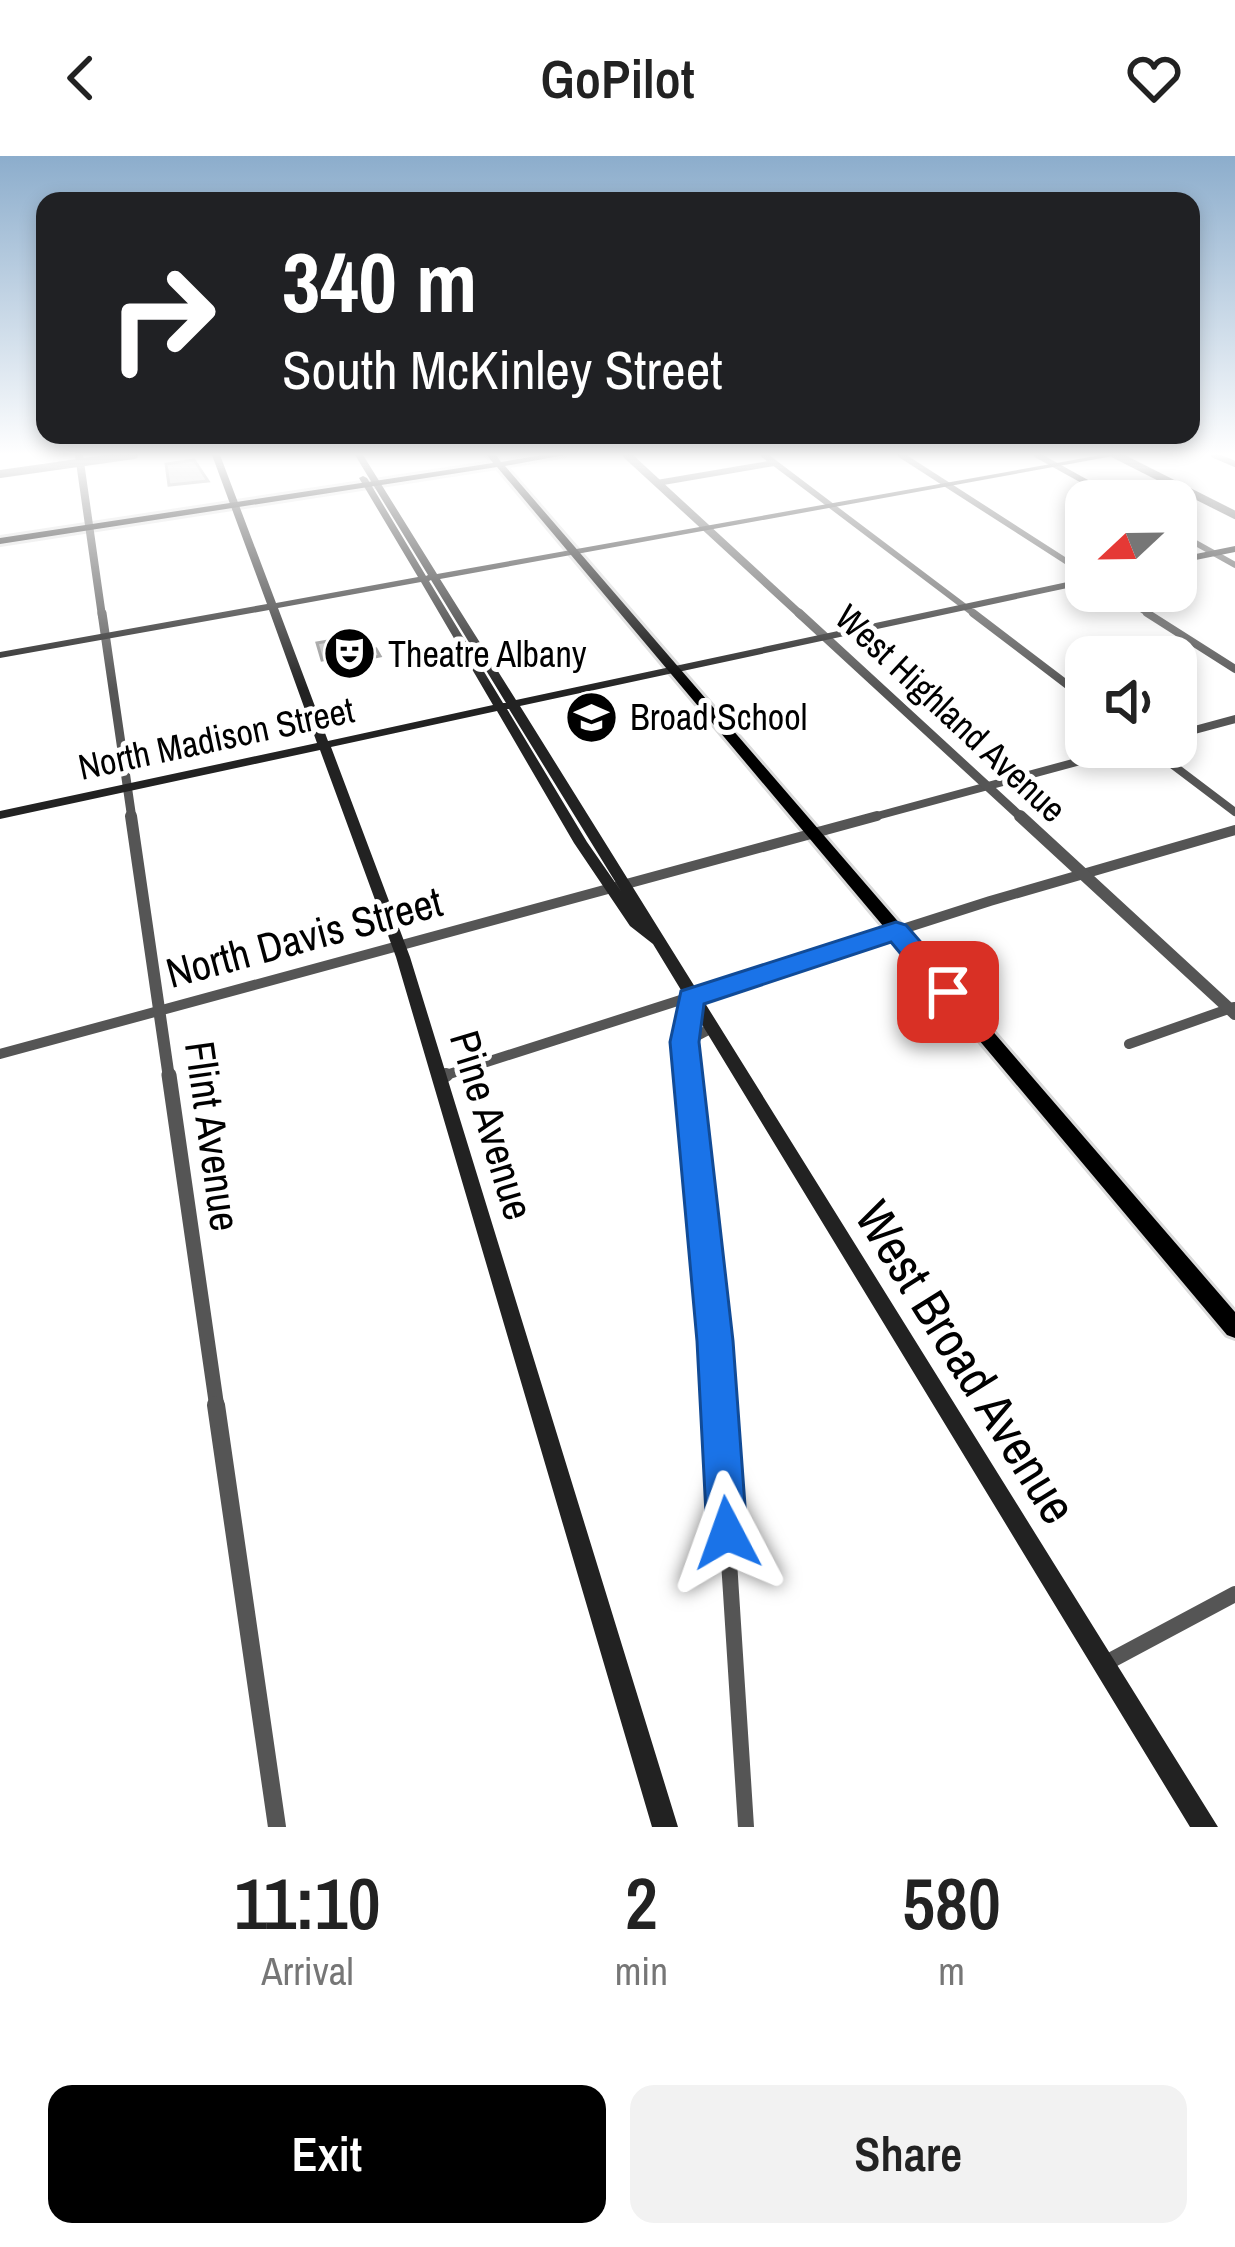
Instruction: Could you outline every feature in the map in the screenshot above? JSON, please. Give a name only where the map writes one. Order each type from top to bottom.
[{"type":"main road","points":[[0,542],[57,533]]},
{"type":"main road","name":"Pine Avenue","points":[[245,533],[399,946],[665,1827]]},
{"type":"main road","name":"West Broad Avenue","points":[[402,533],[499,706],[610,888],[634,923],[655,941]]},
{"type":"main road","points":[[558,533],[1235,1328]]},
{"type":"main road","points":[[0,656],[684,533]]},
{"type":"main road","points":[[1197,556],[1235,549]]},
{"type":"main road","name":"West Broad Avenue","points":[[429,578],[515,704],[647,916],[655,941],[1205,1827]]},
{"type":"main road","name":"North Madison Street","points":[[0,815],[1065,583]]},
{"type":"street","name":"Flint Avenue","points":[[90,533],[277,1827]]},
{"type":"street","name":"West Highland Avenue","points":[[711,533],[1233,1010]]},
{"type":"street","points":[[867,533],[1065,683]]},
{"type":"street","points":[[1019,533],[1065,564]]},
{"type":"street","points":[[1197,544],[1235,566]]},
{"type":"street","points":[[1145,612],[1235,669]]},
{"type":"street","points":[[1197,729],[1235,719]]},
{"type":"street","name":"North Davis Street","points":[[0,1054],[1065,765]]},
{"type":"street","points":[[1177,768],[1235,812]]},
{"type":"street","points":[[440,1078],[896,931],[1235,830]]},
{"type":"street","points":[[691,998],[685,1042],[715,1341],[748,1825]]},
{"type":"street","points":[[1130,1044],[1233,1010]]},
{"type":"street","points":[[685,1042],[710,1029]]},
{"type":"street","points":[[1104,1664],[1235,1594]]},
{"type":"building","name":"Theatre Albany","points":[[334,640],[338,649],[352,646],[355,653],[376,649],[380,656],[330,666],[327,659],[322,660],[317,643]]},
{"type":"place","name":"Theatre Albany","points":[[349,654]]},
{"type":"place","name":"Broad School","points":[[591,717]]},
{"type":"route","points":[[727,1533],[715,1341],[685,1042],[691,998],[896,931],[948,992]]}]
